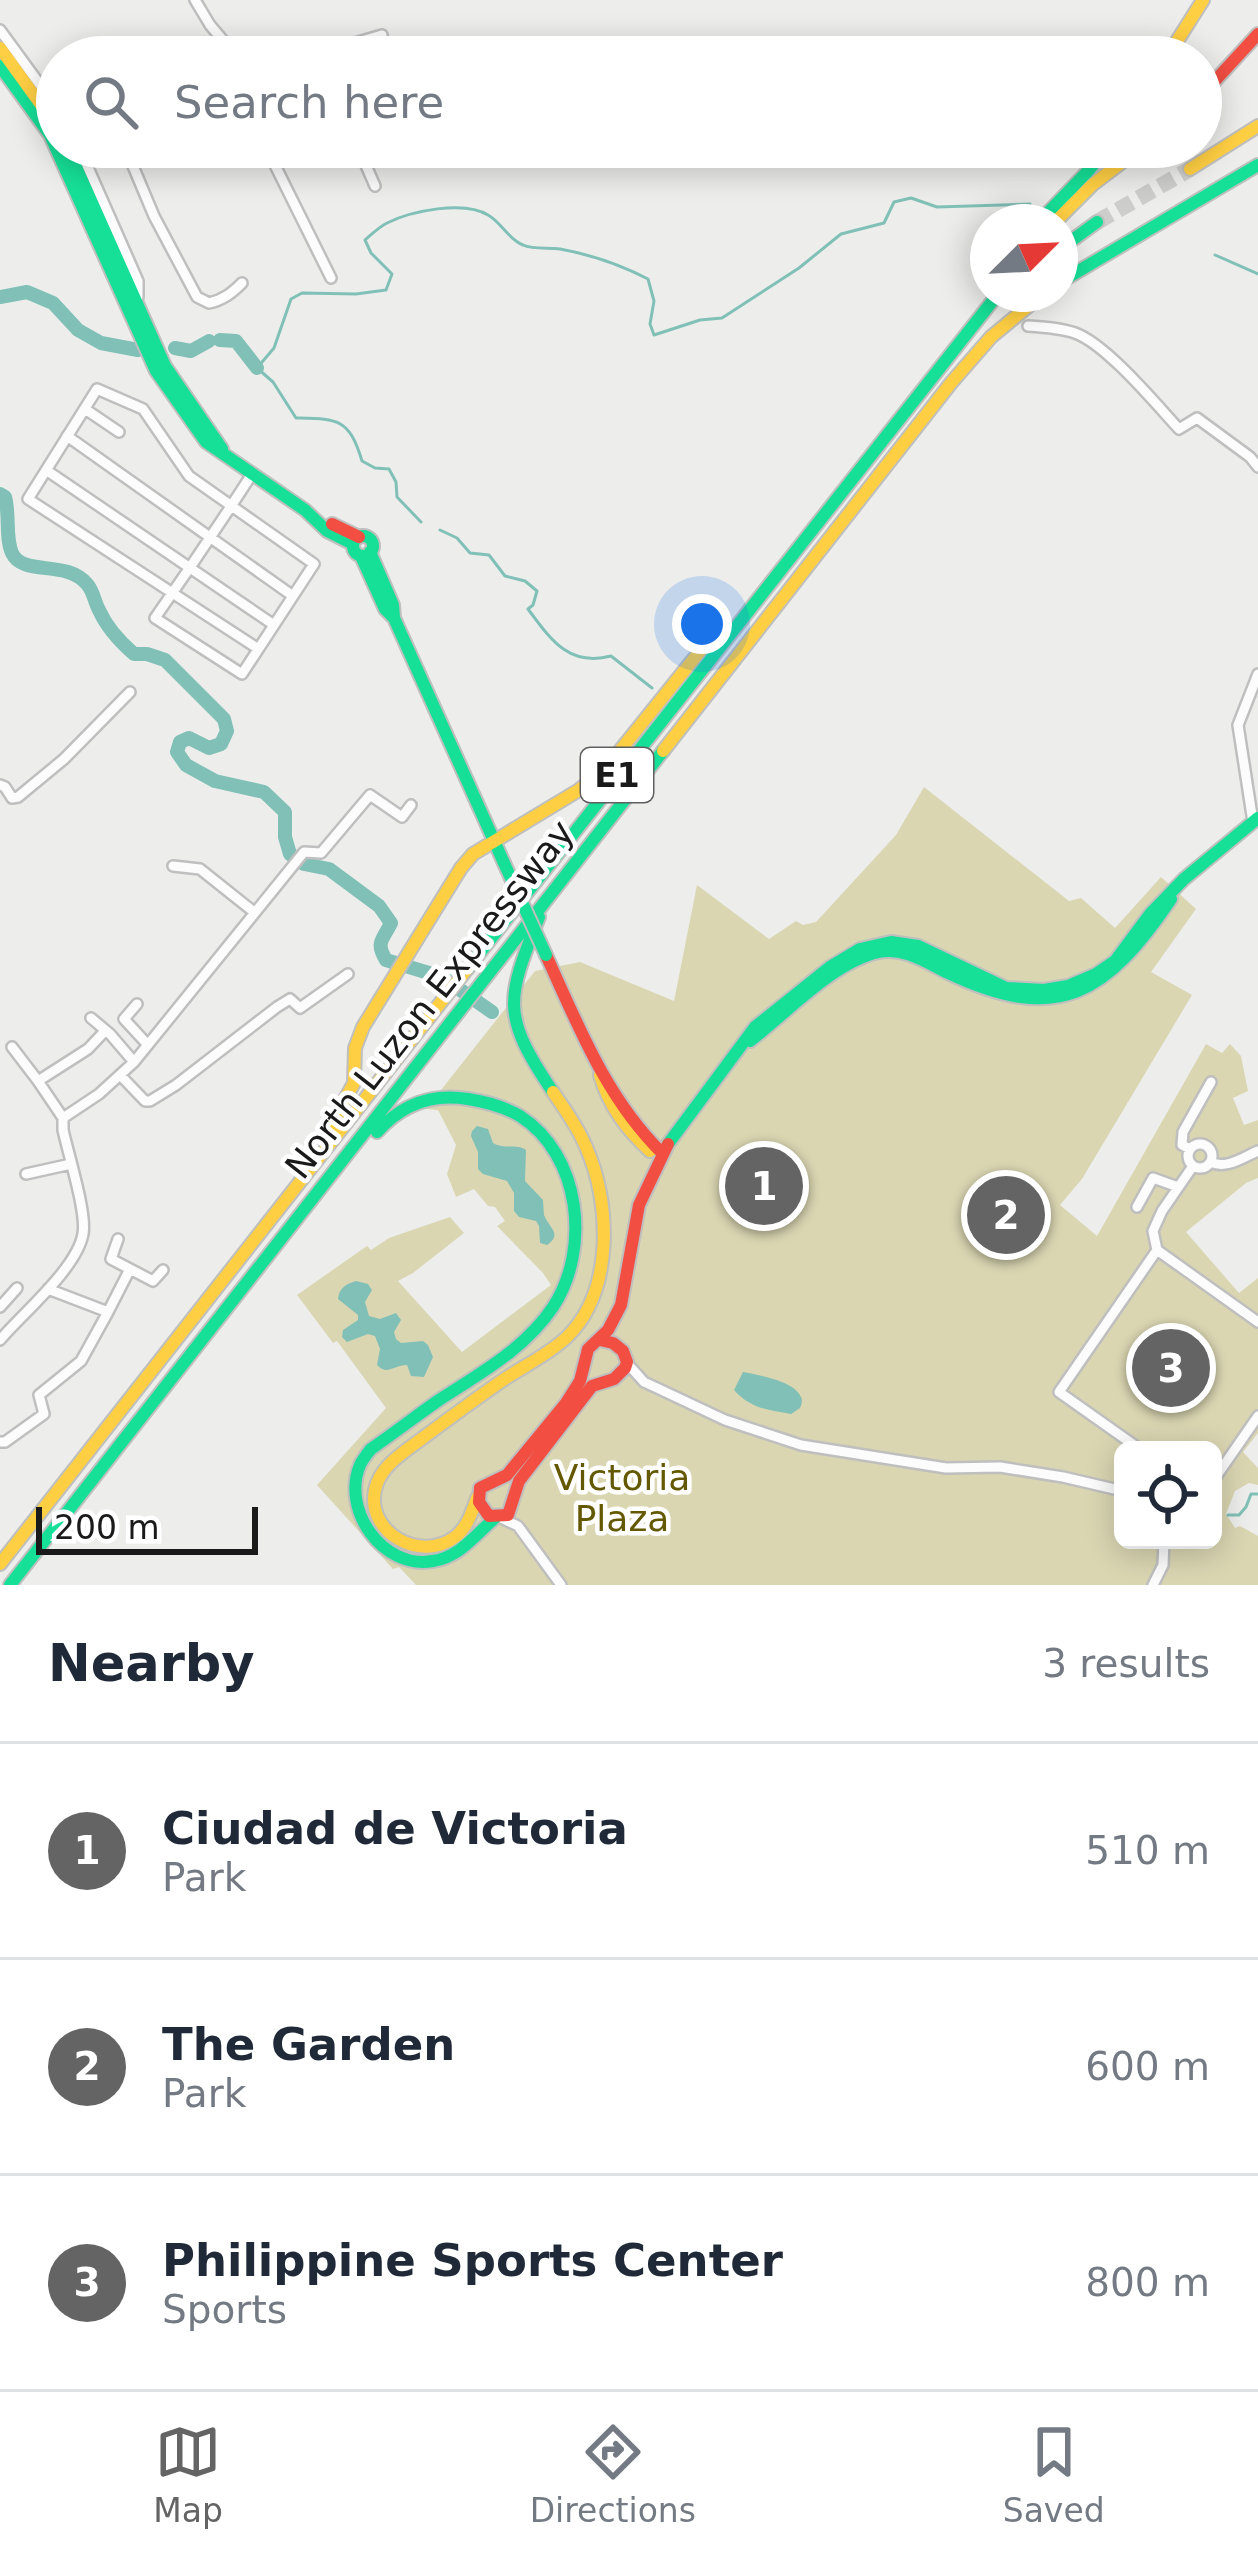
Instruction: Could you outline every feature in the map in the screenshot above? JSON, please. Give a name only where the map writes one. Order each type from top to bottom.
[{"type":"main road","points":[[1180,36],[1203,0]]},
{"type":"main road","points":[[1222,75],[1258,34]]},
{"type":"main road","points":[[0,48],[36,98]]},
{"type":"main road","points":[[0,65],[36,115]]},
{"type":"main road","points":[[1222,149],[1258,126]]},
{"type":"main road","points":[[1078,270],[1258,165]]},
{"type":"main road","points":[[66,168],[160,369],[226,454],[305,510],[319,513],[361,547],[385,609],[394,618],[598,1068],[652,1174]]},
{"type":"main road","points":[[77,168],[138,302],[144,330]]},
{"type":"main road","points":[[1056,204],[1091,168]]},
{"type":"main road","points":[[1073,204],[1114,168]]},
{"type":"main road","points":[[1078,236],[1097,222]]},
{"type":"main road","points":[[933,376],[972,312]]},
{"type":"main road","name":"North Luzon Expressway","points":[[0,1564],[982,312]]},
{"type":"main road","name":"North Luzon Expressway","points":[[10,1585],[951,383],[1022,312]]},
{"type":"main road","points":[[279,1209],[347,1099],[363,1027],[460,868],[473,854],[579,790],[606,768],[736,607],[769,579]]},
{"type":"main road","points":[[545,899],[514,983],[513,1006],[529,1051],[579,1130],[596,1182],[605,1228],[590,1303],[556,1348],[388,1464],[376,1486],[375,1511],[388,1534],[406,1544],[432,1547],[455,1538],[469,1520],[480,1488],[513,1478],[592,1386],[620,1375],[625,1357],[621,1305],[639,1205],[674,1134],[743,1043],[760,1034],[832,971],[878,952],[909,949],[984,990],[1030,1000],[1097,984],[1120,967],[1184,879],[1256,820]]},
{"type":"main road","points":[[1256,820],[1258,838]]},
{"type":"main road","points":[[284,1234],[388,1118],[404,1107],[439,1097],[480,1099],[509,1108],[540,1130],[563,1167],[575,1214],[574,1254],[556,1304],[513,1351],[371,1449],[360,1466],[358,1515],[365,1528],[386,1552],[413,1561],[452,1556],[478,1530],[508,1515],[514,1504],[513,1478],[580,1381],[588,1349],[601,1340],[621,1305]]},
{"type":"main road","points":[[633,1129],[674,1134]]},
{"type":"main road","points":[[633,1129],[661,1156]]},
{"type":"main road","points":[[601,1340],[614,1342],[625,1357]]},
{"type":"main road","points":[[585,1364],[602,1381]]},
{"type":"main road","points":[[477,1498],[482,1511],[498,1518]]},
{"type":"street","points":[[195,0],[219,36]]},
{"type":"street","points":[[0,30],[36,79]]},
{"type":"street","points":[[88,168],[138,281],[138,302]]},
{"type":"street","points":[[133,168],[197,297],[214,302],[242,283]]},
{"type":"street","points":[[276,168],[332,278]]},
{"type":"street","points":[[367,168],[375,186]]},
{"type":"street","points":[[1028,326],[1080,334],[1179,429],[1197,418],[1254,454],[1258,467]]},
{"type":"street","points":[[252,474],[231,506],[172,594],[155,618],[242,674],[314,564],[231,506],[189,476],[143,409],[97,389],[28,500],[172,594],[257,648]]},
{"type":"street","points":[[85,409],[119,432]]},
{"type":"street","points":[[67,436],[293,596]]},
{"type":"street","points":[[46,470],[274,625]]},
{"type":"street","points":[[1256,820],[1238,725],[1258,674]]},
{"type":"street","points":[[0,785],[12,798],[18,797],[64,759],[130,692]]},
{"type":"street","points":[[63,1118],[134,1062],[303,854],[321,853],[370,795],[402,817],[411,806]]},
{"type":"street","points":[[173,866],[200,869],[254,912]]},
{"type":"street","points":[[121,1076],[150,1101],[277,1007],[290,999],[300,1008],[348,974]]},
{"type":"street","points":[[137,1004],[124,1018],[148,1045]]},
{"type":"street","points":[[91,1018],[134,1062]]},
{"type":"street","points":[[38,1081],[88,1049],[105,1030]]},
{"type":"street","points":[[2,1333],[48,1289],[72,1258],[84,1229],[63,1118],[12,1047]]},
{"type":"street","points":[[1190,1149],[1182,1144],[1183,1132],[1211,1082]]},
{"type":"street","points":[[1199,1143],[1207,1145],[1211,1162],[1202,1168],[1193,1166],[1187,1156],[1199,1143]]},
{"type":"street","points":[[1211,1162],[1226,1165],[1258,1150]]},
{"type":"street","points":[[26,1174],[71,1164]]},
{"type":"street","points":[[1193,1166],[1153,1231],[1157,1250],[1258,1322]]},
{"type":"street","points":[[1137,1207],[1153,1178],[1178,1187]]},
{"type":"street","points":[[118,1240],[111,1259],[153,1281],[163,1270]]},
{"type":"street","points":[[1128,1441],[1059,1392],[1157,1250]]},
{"type":"street","points":[[0,1442],[44,1414],[39,1395],[81,1361],[130,1268]]},
{"type":"street","points":[[0,1307],[17,1288]]},
{"type":"street","points":[[48,1289],[108,1312]]},
{"type":"street","points":[[625,1357],[644,1382],[724,1420],[801,1445],[946,1468],[1000,1467],[1114,1488]]},
{"type":"street","points":[[1222,1468],[1258,1416]]},
{"type":"street","points":[[498,1518],[518,1526],[562,1585]]},
{"type":"street","points":[[1153,1585],[1163,1565],[1164,1549]]},
{"type":"green space","name":"Victoria Plaza","points":[[924,787],[1069,901],[1081,898],[1115,928],[1161,877],[1196,909],[1151,972],[1192,995],[1082,1179],[1060,1205],[1097,1236],[1206,1044],[1222,1053],[1230,1044],[1241,1056],[1248,1091],[1233,1098],[1244,1125],[1258,1120],[1258,1178],[1186,1232],[1239,1293],[1258,1278],[1258,1433],[1243,1452],[1258,1468],[1258,1485],[1249,1483],[1235,1491],[1226,1514],[1235,1528],[1258,1536],[1258,1585],[416,1585],[399,1567],[393,1569],[317,1485],[386,1408],[297,1295],[367,1246],[371,1250],[389,1238],[450,1217],[464,1233],[398,1281],[462,1352],[551,1285],[497,1226],[505,1221],[495,1207],[488,1206],[474,1189],[456,1197],[447,1174],[456,1145],[438,1110],[426,1109],[535,971],[580,962],[674,1001],[697,885],[769,939],[796,921],[803,925],[816,922],[896,835]]},
{"type":"water","points":[[477,1126],[488,1129],[493,1143],[526,1150],[525,1181],[543,1200],[544,1215],[554,1234],[547,1245],[540,1243],[536,1221],[514,1211],[514,1193],[507,1181],[478,1169],[471,1136]]},
{"type":"water","points":[[356,1281],[372,1290],[365,1302],[369,1316],[380,1319],[396,1313],[401,1320],[394,1332],[396,1339],[428,1345],[433,1357],[424,1377],[411,1376],[407,1365],[387,1370],[377,1365],[380,1349],[375,1336],[347,1342],[342,1337],[358,1315],[339,1295]]},
{"type":"water","points":[[743,1372],[792,1387],[801,1397],[800,1408],[791,1414],[746,1401],[734,1390]]},
{"type":"waterway","points":[[421,522],[397,497],[389,469],[362,461],[352,436],[340,424],[296,418],[273,382],[257,368],[274,348],[291,299],[302,293],[386,290],[392,274],[365,240],[387,223],[438,209],[465,208],[493,218],[523,245],[572,251],[627,269],[648,279],[654,301],[650,324],[654,335],[722,318],[841,234],[884,223],[894,202],[911,198],[937,207],[970,206]]},
{"type":"waterway","points":[[1215,255],[1258,274]]},
{"type":"waterway","points":[[0,297],[27,292],[53,303],[78,330],[101,343],[138,350]]},
{"type":"waterway","points":[[220,340],[236,341],[257,368]]},
{"type":"waterway","points":[[175,348],[191,351],[209,341]]},
{"type":"waterway","points":[[0,494],[5,497],[10,547],[18,560],[78,576],[123,644],[134,654],[165,660],[224,719],[227,731],[221,744],[209,748],[189,738],[180,742],[177,752],[186,765],[215,781],[264,792],[285,812],[290,854],[304,864],[329,869],[379,906],[391,923],[381,945],[386,960],[442,977],[492,1012]]},
{"type":"waterway","points":[[440,530],[457,538],[470,553],[489,555],[505,576],[525,581],[537,591],[528,609],[562,648],[584,658],[611,656],[652,688]]},
{"type":"waterway","points":[[1228,1515],[1239,1515],[1251,1494],[1258,1494]]},
{"type":"tunnel","points":[[1097,222],[1190,169]]},
{"type":"traffic: fast","points":[[0,66],[36,116]]},
{"type":"traffic: fast","points":[[1078,271],[1258,165]]},
{"type":"traffic: fast","points":[[65,168],[156,371],[206,442],[305,510],[327,531],[353,544]]},
{"type":"traffic: fast","points":[[76,168],[165,366],[222,449]]},
{"type":"traffic: fast","points":[[1056,204],[1091,168]]},
{"type":"traffic: fast","points":[[1078,236],[1097,222]]},
{"type":"traffic: fast","points":[[467,969],[984,312]]},
{"type":"traffic: fast","points":[[363,536],[373,546],[363,556],[353,546],[363,536]]},
{"type":"traffic: fast","points":[[370,552],[394,618],[504,863]]},
{"type":"traffic: fast","points":[[361,556],[393,617]]},
{"type":"traffic: fast","points":[[10,1585],[663,751]]},
{"type":"traffic: fast","points":[[668,1144],[755,1027],[860,949],[891,942],[918,946],[1006,988],[1068,986],[1115,961],[1184,879],[1258,818]]},
{"type":"traffic: fast","points":[[504,863],[546,955]]},
{"type":"traffic: fast","points":[[750,1041],[828,977],[879,952],[906,954],[987,989],[1021,997],[1050,998],[1077,991],[1125,958],[1171,899]]},
{"type":"traffic: fast","points":[[539,917],[520,969],[514,1007],[524,1044],[553,1092]]},
{"type":"traffic: fast","points":[[377,1132],[407,1108],[430,1100],[488,1103],[520,1116],[540,1133],[567,1178],[575,1231],[565,1284],[553,1307],[500,1360],[371,1449],[356,1482],[356,1500],[371,1533],[398,1556],[415,1561],[451,1555],[495,1518]]},
{"type":"traffic: slow","points":[[1180,36],[1203,0]]},
{"type":"traffic: slow","points":[[0,48],[36,98]]},
{"type":"traffic: slow","points":[[1222,149],[1258,126]]},
{"type":"traffic: slow","points":[[1073,204],[1114,168]]},
{"type":"traffic: slow","points":[[663,751],[951,383],[991,337],[1021,312]]},
{"type":"traffic: slow","points":[[328,1130],[354,1083],[355,1048],[363,1027],[461,868],[473,854],[579,790],[606,768],[717,630]]},
{"type":"traffic: slow","points":[[0,1564],[467,969]]},
{"type":"traffic: slow","points":[[600,1075],[619,1116],[650,1151]]},
{"type":"traffic: slow","points":[[477,1498],[455,1537],[427,1547],[412,1545],[387,1531],[374,1505],[378,1481],[395,1459],[560,1343],[582,1318],[593,1296],[604,1246],[600,1194],[583,1140],[553,1092]]},
{"type":"traffic: jam","points":[[1222,73],[1258,34]]},
{"type":"traffic: jam","points":[[332,524],[359,537]]},
{"type":"traffic: jam","points":[[546,955],[609,1085],[662,1153]]},
{"type":"traffic: jam","points":[[600,1340],[623,1351],[625,1368],[614,1379],[592,1386],[519,1481],[508,1515],[489,1516],[479,1502],[480,1488],[507,1475],[566,1403],[580,1381],[588,1349],[608,1330],[621,1305],[639,1205],[668,1144]]},
{"type":"place","name":"Ciudad de Victoria","points":[[764,1186]]},
{"type":"place","name":"The Garden","points":[[1006,1215]]},
{"type":"place","name":"Philippine Sports Center","points":[[1171,1368]]}]
